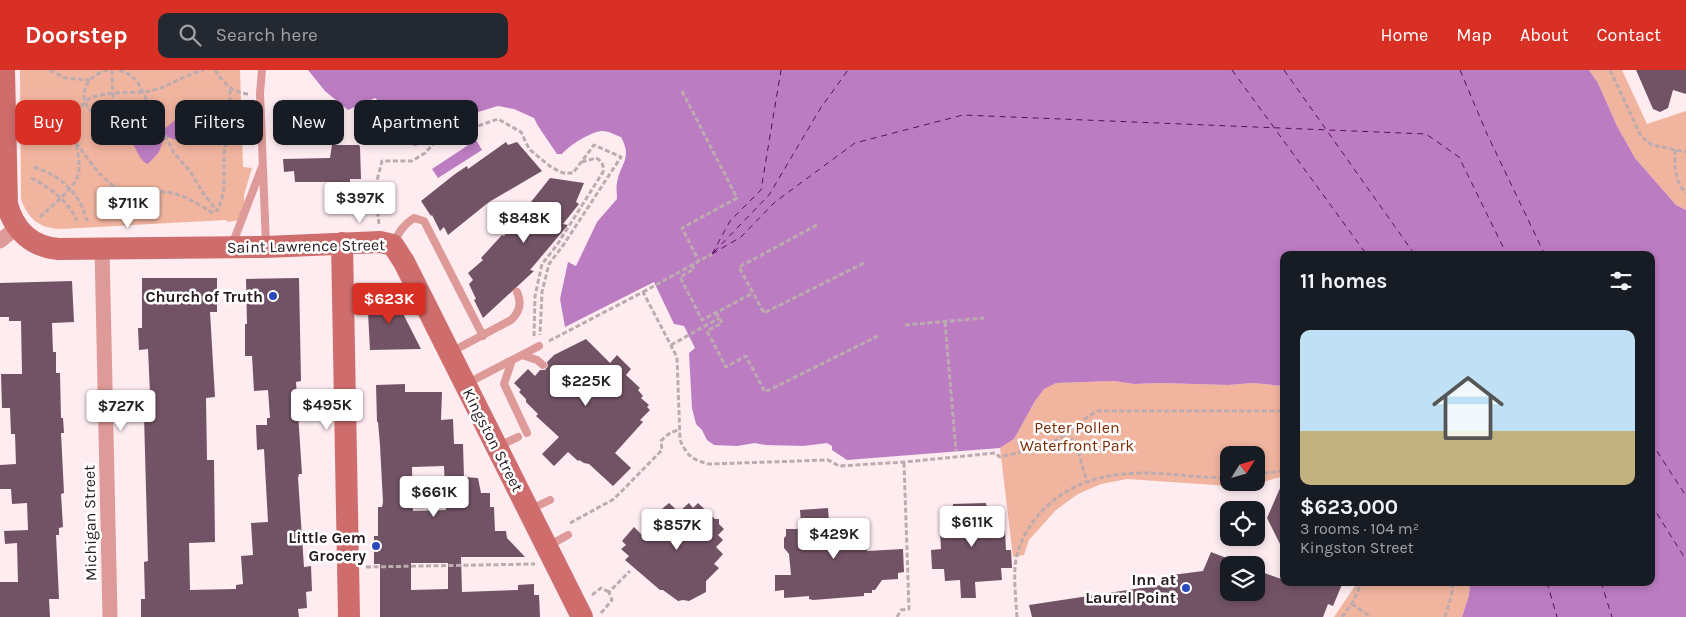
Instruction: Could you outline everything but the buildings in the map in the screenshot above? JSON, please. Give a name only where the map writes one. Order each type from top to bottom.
[{"type":"street","points":[[0,241],[17,227],[9,212],[6,195],[4,70]]},
{"type":"street","name":"Saint Lawrence Street","points":[[17,227],[34,242],[50,248],[266,247],[342,243],[392,250]]},
{"type":"street","points":[[342,243],[350,617]]},
{"type":"street","name":"Michigan Street","points":[[102,248],[110,617]]},
{"type":"street","name":"Kingston Street","points":[[392,250],[449,353],[550,555],[591,615]]},
{"type":"lane","points":[[262,70],[260,93],[266,247]]},
{"type":"lane","points":[[231,247],[263,163]]},
{"type":"lane","points":[[392,250],[400,230],[405,224],[414,218],[424,221],[483,336]]},
{"type":"lane","points":[[449,353],[511,320],[517,314],[520,301],[517,292]]},
{"type":"lane","points":[[465,385],[522,355],[537,344]]},
{"type":"lane","points":[[522,355],[537,360],[543,365]]},
{"type":"lane","points":[[512,360],[504,384],[527,433]]},
{"type":"lane","points":[[497,448],[518,437]]},
{"type":"lane","points":[[528,511],[550,500]]},
{"type":"lane","points":[[550,555],[568,535]]},
{"type":"path","points":[[50,70],[65,78],[74,80],[88,80],[100,72],[108,70]]},
{"type":"path","points":[[112,70],[113,100]]},
{"type":"path","points":[[119,70],[132,76],[174,153],[190,171],[203,194],[217,211],[224,187],[224,154],[230,117],[230,88]]},
{"type":"path","points":[[85,102],[99,95],[157,90],[204,70]]},
{"type":"path","points":[[215,70],[222,81],[230,88],[243,94],[260,93]]},
{"type":"path","points":[[1610,70],[1642,136],[1652,145],[1686,152]]},
{"type":"path","points":[[81,110],[85,102],[84,94],[88,80]]},
{"type":"path","points":[[682,91],[737,198],[682,228],[699,261]]},
{"type":"path","points":[[85,102],[91,109]]},
{"type":"path","points":[[392,250],[375,188],[382,161],[412,161],[425,153],[444,132],[478,126],[498,119],[521,132],[529,149],[551,167],[563,173],[573,173],[594,145],[621,157],[549,264],[542,292],[537,344]]},
{"type":"path","points":[[40,218],[70,188],[78,175],[76,145]]},
{"type":"path","points":[[77,145],[96,170],[118,188],[134,193],[172,193],[215,214]]},
{"type":"path","points":[[1675,150],[1675,170],[1678,180],[1686,192]]},
{"type":"path","points":[[537,344],[535,296],[542,264],[557,245],[604,168],[602,162],[596,158],[581,162]]},
{"type":"path","points":[[34,168],[51,174],[70,188],[80,203],[87,221]]},
{"type":"path","points":[[31,178],[50,189],[72,211],[77,221]]},
{"type":"path","points":[[817,226],[739,267],[764,313],[866,262]]},
{"type":"path","points":[[537,344],[643,292],[712,254]]},
{"type":"path","points":[[692,264],[694,269],[680,276],[702,320],[753,293]]},
{"type":"path","points":[[643,292],[677,357],[680,440],[686,452],[697,461],[709,464],[828,460],[840,466],[995,453],[1000,457],[1039,448],[1067,432],[1091,414],[1107,410],[1280,411]]},
{"type":"path","points":[[716,312],[722,323],[707,331],[726,366],[746,356],[765,392],[878,336]]},
{"type":"path","points":[[671,345],[719,318]]},
{"type":"path","points":[[905,325],[984,318]]},
{"type":"path","points":[[945,322],[956,451]]},
{"type":"path","points":[[566,525],[614,498],[662,450],[661,441],[665,436],[673,431],[680,430]]},
{"type":"path","points":[[1067,432],[1077,448],[1087,482]]},
{"type":"path","points":[[897,617],[901,610],[909,609],[904,462]]},
{"type":"path","points":[[1265,473],[1280,471]]},
{"type":"path","points":[[1017,617],[1015,567],[1022,541],[1037,517],[1049,504],[1067,491],[1087,482],[1124,474],[1147,473],[1220,477]]},
{"type":"path","points":[[348,567],[550,555]]},
{"type":"path","points":[[610,592],[630,571]]},
{"type":"path","points":[[1342,617],[1352,604],[1360,586]]},
{"type":"path","points":[[1445,617],[1453,586]]},
{"type":"path","points":[[591,596],[600,588],[610,592]]},
{"type":"path","points":[[591,615],[612,600],[610,592]]},
{"type":"path","points":[[1352,604],[1371,617]]},
{"type":"green space","points":[[20,70],[240,70],[241,100],[175,100],[175,145],[242,145],[243,167],[252,168],[244,195],[245,219],[228,222],[226,220],[60,229],[40,224],[27,212],[21,199],[21,145],[81,145],[81,100],[20,100]]},
{"type":"green space","points":[[1589,70],[1622,70],[1647,124],[1686,111],[1686,210],[1676,205],[1635,158],[1617,126],[1598,83]]},
{"type":"green space","name":"Peter Pollen Waterfront Park","points":[[1114,381],[1134,384],[1228,385],[1253,383],[1280,386],[1280,477],[1265,481],[1265,446],[1220,446],[1220,485],[1127,479],[1101,484],[1078,494],[1056,510],[1029,540],[1024,555],[1013,557],[1000,448],[1014,439],[1044,388],[1056,383]]},
{"type":"green space","points":[[1355,586],[1470,586],[1462,617],[1334,617]]},
{"type":"shaded area","points":[[308,70],[1589,70],[1598,83],[1617,126],[1635,158],[1676,205],[1686,210],[1686,617],[1462,617],[1470,586],[1655,586],[1655,251],[1280,251],[1280,386],[1253,383],[1228,385],[1134,384],[1114,381],[1056,383],[1044,389],[1035,401],[1014,439],[1000,448],[847,460],[832,450],[832,446],[827,443],[803,446],[755,443],[737,446],[714,445],[707,440],[702,430],[696,424],[692,408],[689,353],[695,348],[684,326],[674,324],[654,282],[565,327],[560,299],[568,262],[576,266],[597,222],[617,199],[617,183],[626,156],[621,137],[602,131],[592,133],[569,147],[562,154],[557,154],[534,118],[514,109],[498,106],[478,112],[478,100],[377,100],[375,98],[370,100],[354,100],[354,107],[348,110],[344,107],[344,100],[336,100],[325,91]]},
{"type":"shaded area","points":[[174,120],[175,140],[168,137],[165,139],[165,128]]},
{"type":"shaded area","points":[[478,143],[482,150],[438,178],[432,169],[468,145],[478,145]]},
{"type":"shaded area","points":[[134,145],[162,145],[159,152],[148,164],[142,160]]},
{"type":"ferry route","points":[[712,254],[730,221],[761,190],[781,70]]},
{"type":"ferry route","points":[[714,252],[769,195],[820,109],[848,70]]},
{"type":"ferry route","points":[[1232,70],[1364,251]]},
{"type":"ferry route","points":[[1284,70],[1412,251]]},
{"type":"ferry route","points":[[1460,70],[1487,134],[1543,251]]},
{"type":"ferry route","points":[[712,254],[741,237],[775,202],[855,143],[963,115],[1426,134],[1459,157],[1505,251]]},
{"type":"ferry route","points":[[1655,448],[1686,496]]},
{"type":"ferry route","points":[[1655,510],[1686,560]]},
{"type":"ferry route","points":[[1548,586],[1557,617]]},
{"type":"ferry route","points":[[1602,586],[1612,617]]},
{"type":"place","name":"Church of Truth","points":[[273,296]]},
{"type":"place","name":"Little Gem Grocery","points":[[376,546]]},
{"type":"place","name":"Inn at Laurel Point","points":[[1186,588]]}]
